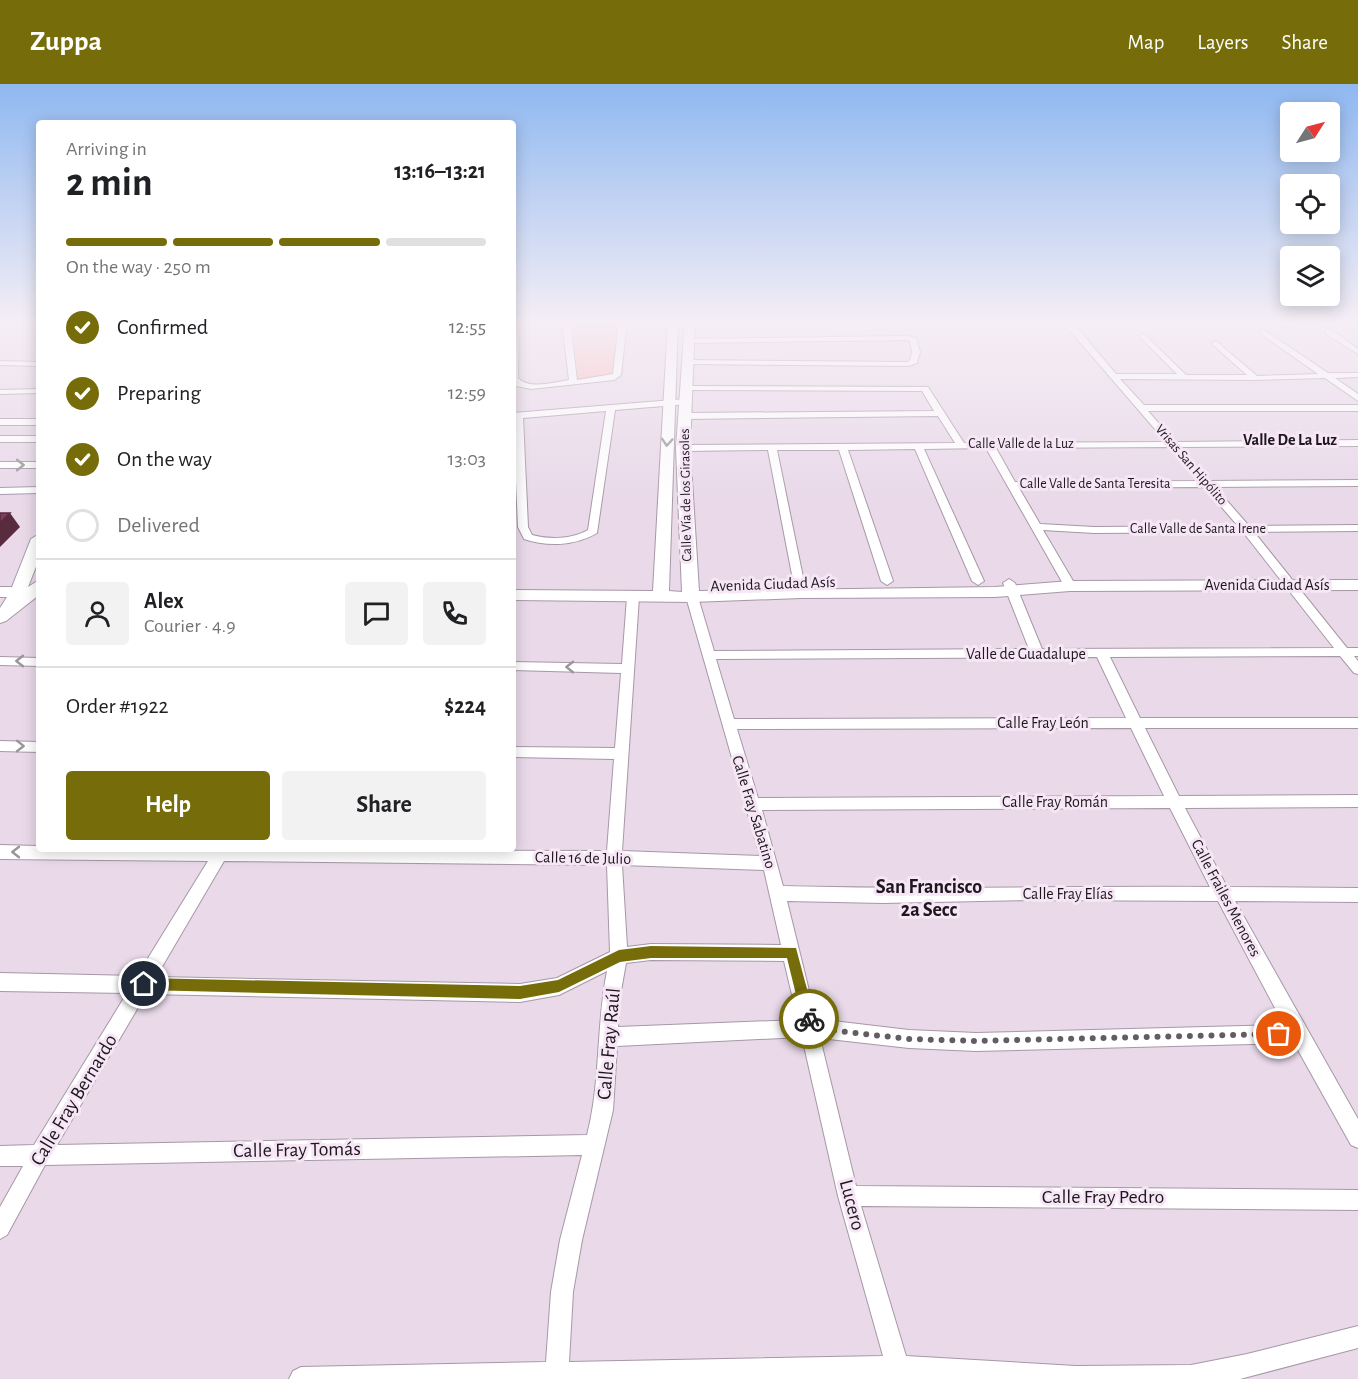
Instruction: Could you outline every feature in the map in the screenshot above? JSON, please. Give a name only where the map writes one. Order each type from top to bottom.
[{"type":"street","points":[[516,382],[531,387],[596,381]]},
{"type":"street","name":"Calle Vía de los Girasoles","points":[[661,592],[671,381]]},
{"type":"street","name":"Calle Vía de los Girasoles","points":[[688,381],[683,448],[691,592]]},
{"type":"street","name":"Vrisas San Hipólito","points":[[1118,381],[1246,529],[1358,670]]},
{"type":"street","points":[[1334,381],[1358,398]]},
{"type":"street","points":[[688,388],[925,389],[960,444]]},
{"type":"street","points":[[0,392],[36,391]]},
{"type":"street","points":[[612,409],[593,531],[584,536],[544,540],[528,537],[523,526],[516,415],[670,403],[685,409],[942,413]]},
{"type":"street","points":[[1142,408],[1358,408]]},
{"type":"street","points":[[0,422],[36,422]]},
{"type":"street","points":[[0,439],[36,439]]},
{"type":"street","name":"Calle Valle de la Luz","points":[[683,448],[960,444],[1358,443]]},
{"type":"street","points":[[918,445],[978,582]]},
{"type":"street","points":[[989,445],[1070,586]]},
{"type":"street","points":[[772,446],[798,582]]},
{"type":"street","points":[[842,446],[887,581]]},
{"type":"street","points":[[0,465],[36,465]]},
{"type":"street","name":"Calle Valle de Santa Teresita","points":[[1012,485],[1358,483]]},
{"type":"street","points":[[0,491],[36,490]]},
{"type":"street","name":"Calle Valle de Santa Irene","points":[[1037,526],[1094,530],[1358,528]]},
{"type":"street","points":[[0,617],[29,590],[36,554]]},
{"type":"street","points":[[0,581],[29,590]]},
{"type":"street","name":"Avenida Ciudad Asís","points":[[691,592],[798,582],[978,582],[1011,587]]},
{"type":"street","name":"Avenida Ciudad Asís","points":[[516,584],[661,592],[1070,586],[1358,585]]},
{"type":"street","points":[[1011,587],[1037,653]]},
{"type":"street","points":[[0,592],[29,590]]},
{"type":"street","name":"Avenida Ciudad Asís","points":[[516,595],[633,597],[661,592]]},
{"type":"street","name":"Calle Fray Sabatino","points":[[691,592],[770,863],[811,1028]]},
{"type":"street","name":"Calle Fray Raúl","points":[[557,1376],[562,1292],[571,1240],[603,1110],[608,1037],[619,956],[614,858],[633,597]]},
{"type":"street","name":"Valle de Guadalupe","points":[[708,655],[1358,652]]},
{"type":"street","name":"Calle Frailes Menores","points":[[1102,654],[1174,801],[1224,896],[1297,1034],[1358,1138]]},
{"type":"street","points":[[0,661],[36,662]]},
{"type":"street","points":[[516,666],[627,669]]},
{"type":"street","name":"Calle Fray León","points":[[728,724],[1358,723]]},
{"type":"street","points":[[0,746],[36,747]]},
{"type":"street","points":[[516,752],[622,754]]},
{"type":"street","name":"Calle Fray Román","points":[[751,804],[1358,801]]},
{"type":"street","name":"Calle 16 de Julio","points":[[0,852],[36,852]]},
{"type":"street","name":"Calle Fray Bernardo","points":[[0,1228],[39,1156],[221,852]]},
{"type":"street","name":"Calle 16 de Julio","points":[[278,852],[770,863]]},
{"type":"street","name":"Calle Fray Elías","points":[[777,893],[883,896],[1034,893],[1224,896],[1358,895]]},
{"type":"street","points":[[0,982],[520,993],[559,986],[619,956],[651,952],[792,952]]},
{"type":"street","points":[[608,1037],[811,1028],[909,1039],[976,1041],[1297,1034]]},
{"type":"street","name":"Lucero","points":[[811,1028],[848,1196],[899,1373]]},
{"type":"street","name":"Calle Fray Tomás","points":[[0,1156],[594,1145]]},
{"type":"street","name":"Calle Fray Pedro","points":[[848,1196],[1358,1200]]},
{"type":"street","points":[[301,1379],[899,1373],[1076,1379],[1191,1377],[1247,1366],[1358,1337]]},
{"type":"building","points":[[0,513],[10,513],[0,523]]},
{"type":"way so far","points":[[809,1019],[811,1028],[909,1039],[976,1041],[1279,1034]]},
{"type":"district","name":"Valle De La Luz","points":[[1290,440]]},
{"type":"district","name":"San Francisco 2a Secc","points":[[929,898]]},
{"type":"route","points":[[144,984],[520,993],[559,986],[619,956],[651,952],[792,952],[809,1019]]}]
